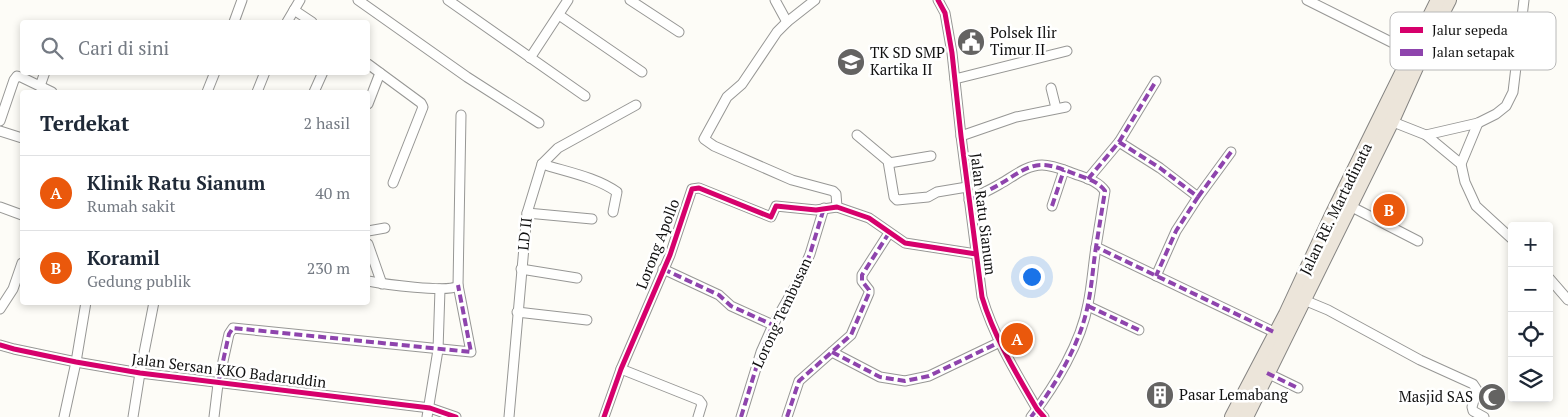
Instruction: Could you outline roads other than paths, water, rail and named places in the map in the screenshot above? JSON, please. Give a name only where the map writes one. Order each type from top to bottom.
[{"type":"highway","name":"Jalan RE. Martadinata","points":[[1433,12],[1438,0]]},
{"type":"highway","points":[[1442,12],[1449,0]]},
{"type":"highway","name":"Jalan RE. Martadinata","points":[[1232,417],[1410,70]]},
{"type":"highway","points":[[1246,417],[1350,206],[1386,119]]},
{"type":"street","points":[[235,20],[242,0]]},
{"type":"street","points":[[288,20],[300,0]]},
{"type":"street","points":[[358,0],[467,76],[539,123]]},
{"type":"street","points":[[448,0],[585,96]]},
{"type":"street","points":[[530,58],[568,0]]},
{"type":"street","points":[[630,0],[679,32]]},
{"type":"street","points":[[775,0],[787,22]]},
{"type":"street","points":[[815,0],[777,32],[742,84],[727,97],[704,139],[721,149],[776,173],[833,191],[836,194],[837,207]]},
{"type":"street","name":"Jalan Ratu Sianum","points":[[938,0],[945,12],[955,79],[982,297],[987,315],[1000,342],[1037,409],[1044,417]]},
{"type":"street","points":[[1307,0],[1390,42]]},
{"type":"street","points":[[294,10],[309,20]]},
{"type":"street","points":[[559,15],[642,72]]},
{"type":"street","points":[[955,79],[1067,51]]},
{"type":"street","points":[[370,66],[421,103],[423,107],[393,183]]},
{"type":"street","points":[[1426,135],[1478,122],[1496,114],[1506,106],[1513,92],[1516,70]]},
{"type":"street","points":[[370,99],[380,73]]},
{"type":"street","points":[[40,86],[44,75]]},
{"type":"street","points":[[208,90],[214,75]]},
{"type":"street","points":[[258,90],[264,75]]},
{"type":"street","points":[[315,90],[322,75]]},
{"type":"street","points":[[0,121],[15,78],[19,76],[48,90]]},
{"type":"street","points":[[1088,179],[1119,142],[1156,81]]},
{"type":"street","points":[[961,136],[1016,118],[1061,108],[1051,88]]},
{"type":"street","name":"LD II","points":[[509,417],[526,213],[542,164],[558,148],[636,105]]},
{"type":"street","points":[[214,417],[218,384],[228,334],[233,328],[471,352],[458,285],[461,115]]},
{"type":"street","points":[[1386,119],[1426,135],[1462,164]]},
{"type":"street","points":[[1478,122],[1462,164],[1466,182],[1476,206],[1508,235]]},
{"type":"street","points":[[0,131],[20,137]]},
{"type":"street","points":[[857,135],[885,156],[889,163],[896,200],[928,197],[936,192],[967,187]]},
{"type":"street","points":[[1119,142],[1160,168],[1198,196]]},
{"type":"street","points":[[1156,276],[1176,231],[1198,196],[1231,152]]},
{"type":"street","points":[[889,163],[931,156]]},
{"type":"street","points":[[542,164],[612,188],[617,192],[613,212]]},
{"type":"street","points":[[969,200],[1032,166],[1050,165],[1088,179],[1102,187],[1105,191],[1088,306],[1078,337],[1054,385],[1031,417]]},
{"type":"street","points":[[1052,206],[1064,170]]},
{"type":"street","name":"Lorong Apollo","points":[[604,417],[621,369],[681,224],[691,191],[694,188],[699,188],[771,217],[776,206],[805,210],[824,208]]},
{"type":"street","points":[[1350,206],[1418,241]]},
{"type":"street","points":[[0,207],[20,214]]},
{"type":"street","points":[[824,208],[837,207],[869,218],[905,243],[976,254]]},
{"type":"street","name":"Lorong Tembusan","points":[[741,417],[761,352],[773,325],[800,278],[810,254],[824,208]]},
{"type":"street","points":[[526,213],[592,219]]},
{"type":"street","points":[[370,231],[385,228]]},
{"type":"street","points":[[787,417],[799,381],[832,352],[854,329],[869,293],[869,290],[862,282],[862,275],[889,233]]},
{"type":"street","points":[[1096,247],[1276,333]]},
{"type":"street","points":[[370,250],[382,284]]},
{"type":"street","points":[[0,309],[13,289],[20,269]]},
{"type":"street","points":[[521,269],[577,278]]},
{"type":"street","points":[[663,269],[719,295],[731,306],[773,325]]},
{"type":"street","points":[[370,281],[440,289],[455,288],[458,285]]},
{"type":"street","points":[[1553,283],[1568,300]]},
{"type":"street","points":[[428,413],[438,350],[440,289]]},
{"type":"street","points":[[1304,300],[1328,310],[1420,360],[1473,384],[1476,390],[1472,407],[1473,411],[1484,417]]},
{"type":"street","points":[[64,417],[86,305]]},
{"type":"street","points":[[134,417],[140,373],[153,305]]},
{"type":"street","points":[[1088,306],[1139,330]]},
{"type":"street","points":[[517,312],[587,320]]},
{"type":"street","points":[[832,352],[880,377],[905,381],[928,376],[1000,342]]},
{"type":"street","name":"Jalan Sersan KKO Badaruddin","points":[[0,345],[76,362],[140,373],[456,417]]},
{"type":"street","points":[[621,369],[699,400],[702,404],[698,417]]},
{"type":"street","points":[[1267,373],[1298,388]]},
{"type":"place","name":"Polsek Ilir Timur II","points":[[971,42]]},
{"type":"place","name":"TK SD SMP Kartika II","points":[[851,62]]},
{"type":"place","name":"Koramil","points":[[1389,210]]},
{"type":"place","name":"Klinik Ratu Sianum","points":[[1017,339]]},
{"type":"place","name":"Pasar Lemabang","points":[[1160,395]]},
{"type":"place","name":"Masjid SAS","points":[[1492,397]]}]
